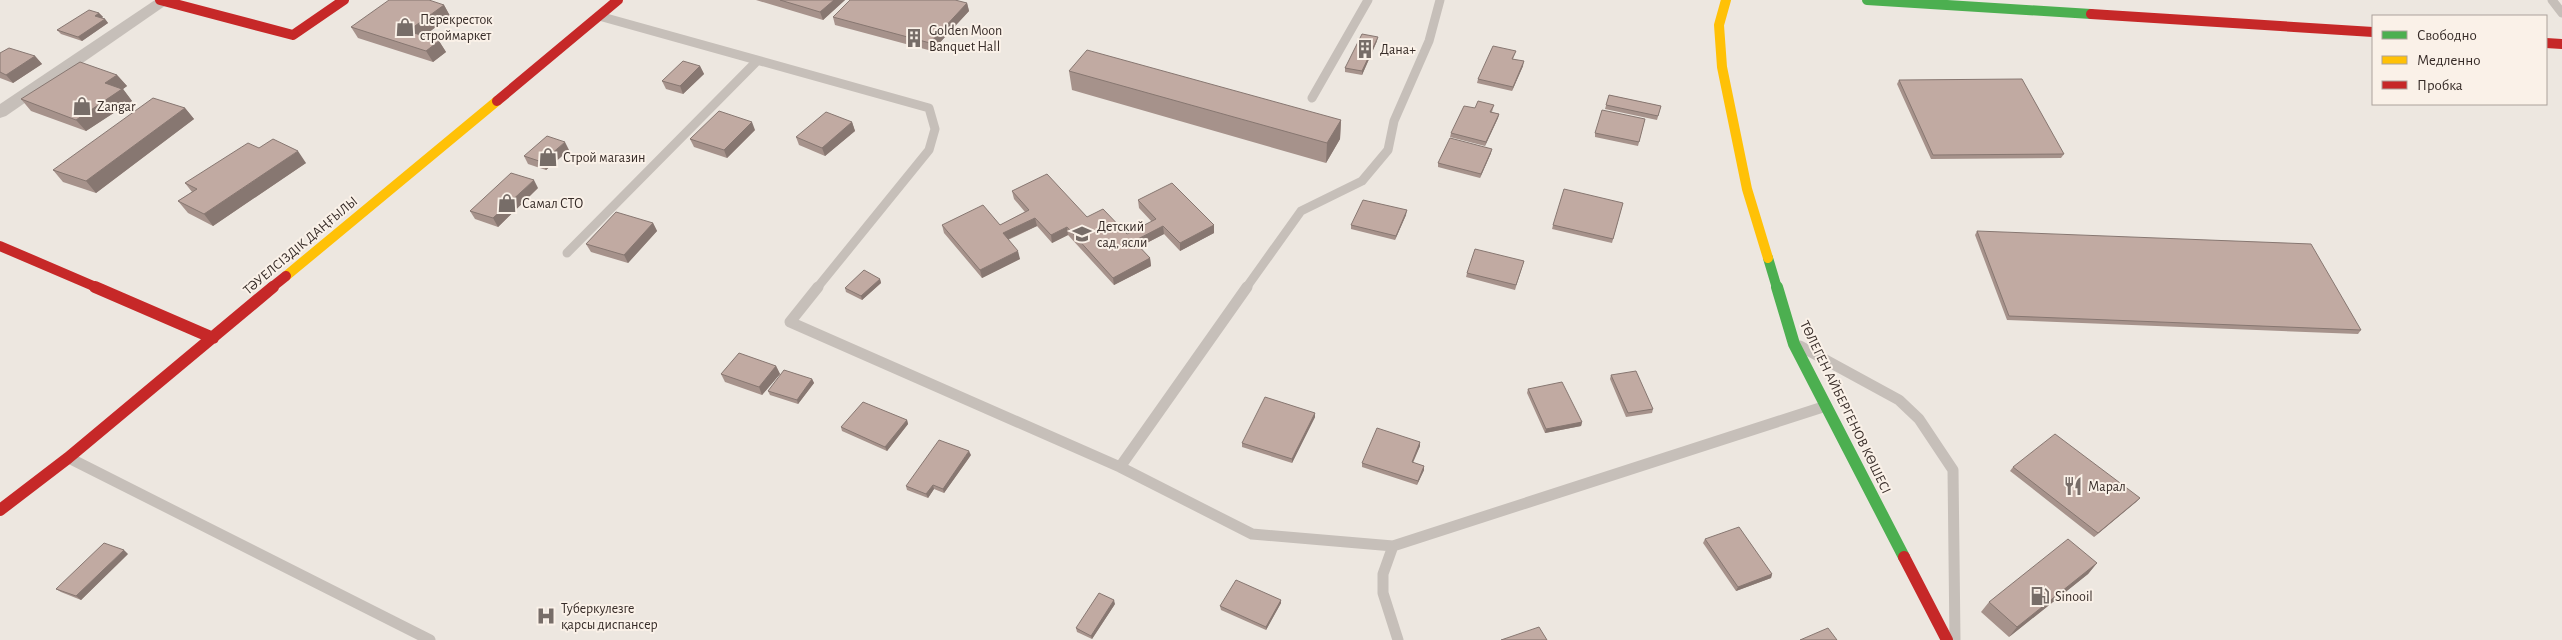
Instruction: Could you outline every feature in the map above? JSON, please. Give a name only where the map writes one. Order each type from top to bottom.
[{"type":"street","points":[[0,112],[162,0],[293,35],[344,0]]},
{"type":"street","name":"ТӘУЕЛСІЗДІК ДАҢҒЫЛЫ","points":[[0,510],[68,458],[618,0]]},
{"type":"street","name":"ТӨЛЕГЕН АЙБЕРГЕНОВ КӨШЕСІ","points":[[1726,0],[1719,25],[1724,76],[1747,189],[1794,344],[1947,640]]},
{"type":"street","points":[[1867,0],[2372,32]]},
{"type":"street","points":[[2547,43],[2562,44]]},
{"type":"street","points":[[0,246],[213,338]]},
{"type":"lane","points":[[1312,98],[1368,0]]},
{"type":"lane","points":[[1120,468],[1301,211],[1362,181],[1388,150],[1394,121],[1430,41],[1440,0]]},
{"type":"lane","points":[[2552,0],[2562,14]]},
{"type":"lane","points":[[599,16],[929,108],[935,119],[936,133],[929,150],[790,322],[1120,468],[1252,534],[1393,546],[1826,406]]},
{"type":"lane","points":[[567,253],[758,61]]},
{"type":"lane","points":[[1794,344],[1844,368],[1899,400],[1918,419],[1953,470],[1955,640]]},
{"type":"lane","points":[[68,458],[430,640]]},
{"type":"lane","points":[[1393,546],[1382,574],[1383,593],[1398,640]]},
{"type":"building","points":[[389,0],[429,0],[444,5],[408,31],[439,41],[426,51],[351,27]]},
{"type":"building","points":[[780,0],[834,0],[820,12]]},
{"type":"building","name":"Golden Moon Banquet Hall","points":[[850,0],[955,0],[967,3],[930,43],[833,17]]},
{"type":"building","points":[[89,10],[99,13],[95,16],[105,19],[78,37],[57,30]]},
{"type":"building","points":[[1362,34],[1378,37],[1362,71],[1345,68]]},
{"type":"building","points":[[1493,46],[1516,51],[1512,59],[1524,61],[1513,87],[1478,79]]},
{"type":"building","points":[[9,48],[35,56],[6,75],[0,72],[0,53]]},
{"type":"building","points":[[1087,50],[1341,120],[1327,143],[1069,71]]},
{"type":"building","points":[[683,61],[700,66],[680,86],[662,81]]},
{"type":"building","name":"Zangar","points":[[80,62],[117,75],[105,83],[122,89],[76,120],[21,99]]},
{"type":"building","points":[[2022,79],[2064,154],[1933,155],[1899,80]]},
{"type":"building","points":[[1609,95],[1661,106],[1658,116],[1606,105]]},
{"type":"building","points":[[153,98],[185,108],[86,181],[53,170]]},
{"type":"building","points":[[1478,101],[1494,105],[1490,112],[1499,114],[1486,142],[1451,133],[1464,106],[1475,108]]},
{"type":"building","points":[[1602,110],[1645,119],[1639,142],[1595,133]]},
{"type":"building","points":[[719,111],[752,122],[724,150],[690,139]]},
{"type":"building","points":[[826,112],[852,122],[822,148],[796,137]]},
{"type":"building","points":[[547,136],[565,142],[542,162],[524,156]]},
{"type":"building","points":[[1450,138],[1492,149],[1481,174],[1438,163]]},
{"type":"building","points":[[273,139],[298,151],[204,214],[178,201],[197,189],[185,183],[248,143],[259,148]]},
{"type":"building","points":[[511,173],[534,180],[493,218],[470,211]]},
{"type":"building","name":"Детский сад, ясли","points":[[1047,174],[1087,217],[1103,209],[1127,234],[1156,219],[1138,200],[1172,183],[1214,225],[1180,243],[1163,226],[1134,241],[1150,258],[1113,278],[1067,227],[1051,235],[1035,218],[1003,233],[1018,251],[980,270],[942,225],[983,205],[1000,225],[1029,210],[1012,191]]},
{"type":"building","points":[[1564,189],[1623,203],[1613,239],[1553,225]]},
{"type":"building","points":[[1363,200],[1407,210],[1396,236],[1351,225]]},
{"type":"building","points":[[616,212],[653,223],[624,255],[586,244]]},
{"type":"building","points":[[1977,231],[2311,244],[2361,330],[2009,316]]},
{"type":"building","points":[[1475,249],[1524,261],[1516,285],[1467,273]]},
{"type":"building","points":[[864,270],[880,279],[861,296],[845,288]]},
{"type":"building","points":[[739,353],[776,366],[759,387],[721,374]]},
{"type":"building","points":[[784,370],[812,379],[797,400],[768,391]]},
{"type":"building","points":[[1636,371],[1653,409],[1628,413],[1611,375]]},
{"type":"building","points":[[1562,382],[1582,422],[1546,429],[1528,389]]},
{"type":"building","points":[[1265,397],[1315,413],[1292,459],[1242,443]]},
{"type":"building","points":[[863,402],[907,420],[885,447],[841,427]]},
{"type":"building","points":[[1377,428],[1420,442],[1412,462],[1424,466],[1418,481],[1362,463]]},
{"type":"building","name":"Марал","points":[[2055,434],[2140,498],[2098,533],[2013,467]]},
{"type":"building","points":[[939,440],[969,451],[943,489],[933,485],[926,494],[906,486]]},
{"type":"building","points":[[1739,527],[1772,574],[1738,587],[1705,539]]},
{"type":"building","points":[[2068,539],[2097,563],[2017,627],[1989,602]]},
{"type":"building","points":[[104,543],[124,550],[76,596],[56,589]]},
{"type":"building","points":[[1236,580],[1281,600],[1266,627],[1220,606]]},
{"type":"building","points":[[1099,593],[1114,600],[1091,636],[1076,628]]},
{"type":"building","points":[[1539,627],[1547,640],[1501,640]]},
{"type":"building","points":[[1828,628],[1837,640],[1800,640]]},
{"type":"traffic: fast","points":[[1867,0],[2091,14]]},
{"type":"traffic: fast","points":[[1768,258],[1794,344],[1904,557]]},
{"type":"traffic: slow","points":[[1726,0],[1719,25],[1722,67],[1747,189],[1768,258]]},
{"type":"traffic: slow","points":[[286,276],[497,101]]},
{"type":"traffic: jam","points":[[160,0],[293,35],[344,0]]},
{"type":"traffic: jam","points":[[497,101],[618,0]]},
{"type":"traffic: jam","points":[[2091,14],[2372,32]]},
{"type":"traffic: jam","points":[[2547,43],[2562,44]]},
{"type":"traffic: jam","points":[[0,246],[213,338]]},
{"type":"traffic: jam","points":[[0,510],[68,458],[286,276]]},
{"type":"traffic: jam","points":[[1904,557],[1947,640]]},
{"type":"place","name":"Перекресток строймаркет","points":[[405,27]]},
{"type":"place","name":"Golden Moon Banquet Hall","points":[[914,38]]},
{"type":"place","name":"Дана+","points":[[1365,49]]},
{"type":"place","name":"Zangar","points":[[82,106]]},
{"type":"place","name":"Строй магазин","points":[[548,157]]},
{"type":"place","name":"Самал СТО","points":[[507,203]]},
{"type":"place","name":"Детский сад, ясли","points":[[1082,234]]},
{"type":"place","name":"Марал","points":[[2073,486]]},
{"type":"place","name":"Sinooil","points":[[2040,596]]},
{"type":"place","name":"Туберкулезге қарсы диспансер","points":[[546,616]]}]
